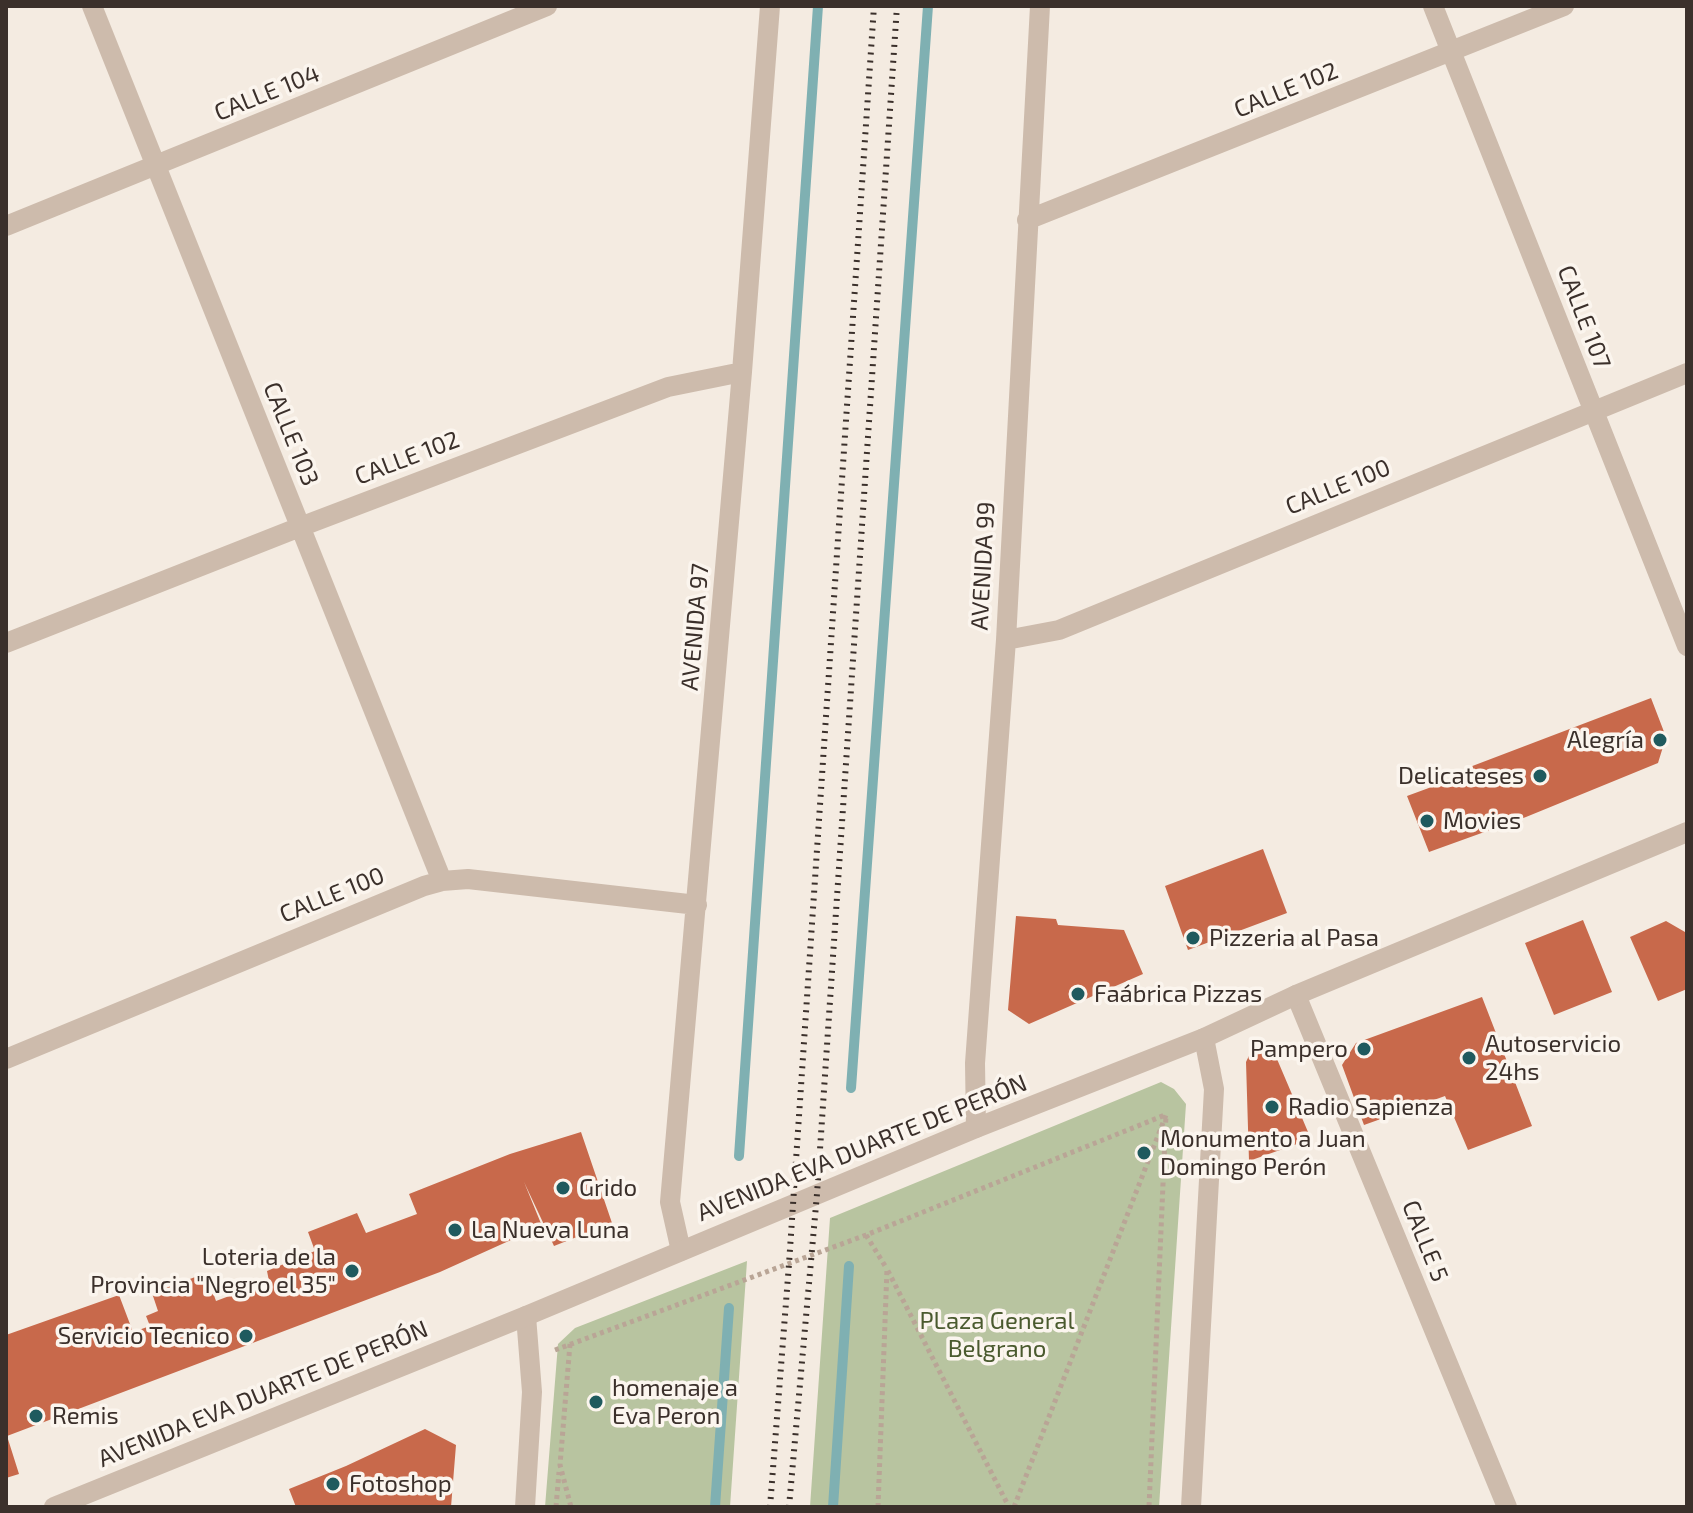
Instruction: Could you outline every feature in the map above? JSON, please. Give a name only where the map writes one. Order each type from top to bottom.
[{"type":"street","name":"CALLE 103","points":[[92,6],[442,881]]},
{"type":"street","name":"CALLE 104","points":[[6,226],[547,6]]},
{"type":"street","name":"AVENIDA 97","points":[[681,1251],[670,1202],[742,372],[770,6]]},
{"type":"street","name":"AVENIDA 99","points":[[976,1128],[975,1063],[1006,640],[1040,6]]},
{"type":"street","name":"CALLE 107","points":[[1433,6],[1687,646]]},
{"type":"street","name":"CALLE 102","points":[[1027,220],[1564,6]]},
{"type":"street","name":"CALLE 102","points":[[6,643],[668,387],[742,372]]},
{"type":"street","name":"CALLE 100","points":[[1006,640],[1059,630],[1687,373]]},
{"type":"street","name":"AVENIDA EVA DUARTE DE PERÓN","points":[[54,1507],[526,1316],[976,1128],[1204,1038],[1296,995],[1687,832]]},
{"type":"street","name":"CALLE 100","points":[[6,1059],[442,881],[468,879],[697,905]]},
{"type":"street","name":"CALLE 5","points":[[1296,995],[1507,1507]]},
{"type":"street","points":[[1191,1507],[1214,1089],[1204,1038]]},
{"type":"street","points":[[525,1507],[531,1360],[526,1316]]},
{"type":"path","points":[[531,1360],[866,1235],[1166,1115]]},
{"type":"path","points":[[1012,1507],[1166,1115]]},
{"type":"path","points":[[1149,1507],[1166,1115]]},
{"type":"path","points":[[866,1235],[887,1269],[1012,1507]]},
{"type":"path","points":[[878,1507],[887,1269]]},
{"type":"path","points":[[556,1507],[570,1344]]},
{"type":"path","points":[[560,1465],[571,1507]]},
{"type":"green space","name":"PLaza General Belgrano","points":[[1161,1082],[1174,1089],[1186,1104],[1159,1507],[810,1507],[830,1218]]},
{"type":"green space","points":[[747,1261],[730,1507],[545,1507],[558,1344],[575,1328]]},
{"type":"building","points":[[1651,698],[1666,737],[1658,763],[1526,817],[1429,852],[1407,796],[1456,778],[1454,773]]},
{"type":"building","points":[[1263,849],[1287,913],[1188,950],[1165,886]]},
{"type":"building","points":[[1016,916],[1056,919],[1058,925],[1124,930],[1143,974],[1029,1024],[1008,1010]]},
{"type":"building","points":[[1583,920],[1612,992],[1554,1015],[1525,943]]},
{"type":"building","points":[[1666,921],[1685,932],[1687,938],[1687,989],[1658,1001],[1630,937]]},
{"type":"building","points":[[1482,997],[1532,1126],[1468,1150],[1445,1096],[1364,1125],[1342,1065],[1356,1043]]},
{"type":"building","name":"Radio Sapienza","points":[[1257,1039],[1274,1052],[1311,1139],[1249,1161],[1246,1062]]},
{"type":"building","points":[[581,1132],[612,1223],[554,1246],[524,1182],[542,1226],[440,1272],[7,1436],[19,1474],[6,1478],[6,1335],[119,1295],[133,1332],[150,1326],[146,1316],[158,1311],[152,1293],[206,1273],[216,1301],[269,1281],[267,1271],[315,1251],[308,1232],[357,1213],[366,1233],[417,1214],[409,1194],[510,1154]]},
{"type":"building","points":[[425,1429],[456,1445],[451,1507],[296,1507],[289,1489]]},
{"type":"waterway","points":[[739,1156],[818,6]]},
{"type":"waterway","points":[[851,1088],[928,6]]},
{"type":"waterway","points":[[833,1507],[849,1266]]},
{"type":"waterway","points":[[715,1507],[729,1308]]},
{"type":"railway","points":[[770,1507],[874,6]]},
{"type":"railway","points":[[789,1507],[817,1194],[897,6]]},
{"type":"place","name":"Alegría","points":[[1660,740]]},
{"type":"place","name":"Delicateses","points":[[1540,776]]},
{"type":"place","name":"Movies","points":[[1427,821]]},
{"type":"place","name":"Pizzeria al Pasa","points":[[1193,938]]},
{"type":"place","name":"Faábrica Pizzas","points":[[1078,994]]},
{"type":"place","name":"Pampero","points":[[1364,1049]]},
{"type":"place","name":"Autoservicio 24hs","points":[[1469,1058]]},
{"type":"place","name":"Radio Sapienza","points":[[1272,1107]]},
{"type":"place","name":"Monumento a Juan Domingo Perón","points":[[1144,1153]]},
{"type":"place","name":"Grido","points":[[563,1188]]},
{"type":"place","name":"La Nueva Luna","points":[[455,1230]]},
{"type":"place","name":"Loteria de la Provincia \"Negro el 35\"","points":[[352,1271]]},
{"type":"place","name":"Servicio Tecnico","points":[[246,1336]]},
{"type":"place","name":"homenaje a Eva Peron","points":[[596,1402]]},
{"type":"place","name":"Remis","points":[[36,1416]]},
{"type":"place","name":"Fotoshop","points":[[333,1484]]}]
